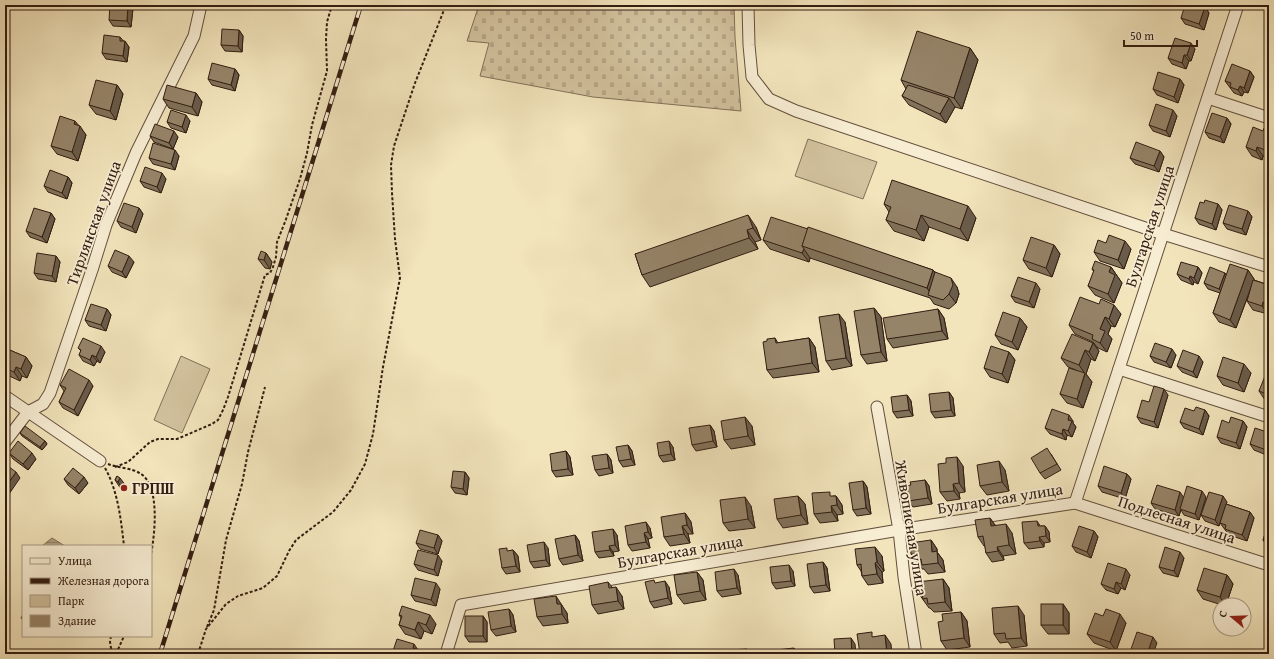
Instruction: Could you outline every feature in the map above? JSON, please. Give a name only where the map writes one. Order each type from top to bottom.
[{"type":"street","name":"Тирлянская улица","points":[[5,442],[28,412],[43,404],[50,393],[106,226],[136,153],[194,36],[202,5]]},
{"type":"street","points":[[748,5],[749,45],[752,77],[769,99],[796,111],[1163,234],[1269,267]]},
{"type":"street","name":"Булгарская улица","points":[[446,654],[461,605],[898,530],[1075,502],[1238,5]]},
{"type":"street","points":[[1208,98],[1269,118]]},
{"type":"street","points":[[1119,369],[1269,417]]},
{"type":"street","points":[[5,396],[100,460]]},
{"type":"street","name":"Живописная улица","points":[[876,407],[898,530],[916,654]]},
{"type":"street","name":"Подлесная улица","points":[[1075,502],[1269,565]]},
{"type":"path","points":[[115,467],[128,462],[150,442],[158,439],[176,439],[205,427],[218,420],[224,410],[265,275],[270,272],[273,267],[276,257],[277,242],[286,222],[307,153],[312,125],[327,71],[327,22],[332,5]]},
{"type":"path","points":[[206,630],[226,604],[238,596],[263,588],[277,576],[296,540],[333,512],[351,490],[365,464],[373,434],[383,367],[400,278],[395,239],[392,193],[391,165],[394,146],[415,83],[446,5]]},
{"type":"path","points":[[198,654],[214,610],[226,540],[242,484],[265,387]]},
{"type":"path","points":[[100,460],[115,467],[142,474],[152,489],[156,518],[152,547]]},
{"type":"path","points":[[100,460],[114,485],[124,545]]},
{"type":"path","points":[[111,637],[112,654]]},
{"type":"path","points":[[116,654],[124,637]]},
{"type":"green space","points":[[479,5],[734,5],[741,111],[593,97],[480,76],[489,43],[467,41]]},
{"type":"green space","points":[[808,139],[877,162],[863,199],[795,176]]},
{"type":"green space","points":[[181,356],[210,369],[182,433],[154,420]]},
{"type":"shaded area","points":[[52,538],[63,545],[43,545]]},
{"type":"building","points":[[110,5],[128,5],[127,21],[109,20]]},
{"type":"building","points":[[1185,5],[1205,7],[1199,24],[1181,18]]},
{"type":"building","points":[[222,29],[239,30],[238,46],[221,45]]},
{"type":"building","points":[[917,31],[970,48],[954,98],[901,80]]},
{"type":"building","points":[[104,35],[120,37],[120,41],[125,41],[123,56],[102,53]]},
{"type":"building","points":[[1175,38],[1191,43],[1187,55],[1184,55],[1182,63],[1168,58]]},
{"type":"building","points":[[212,63],[235,69],[231,85],[208,79]]},
{"type":"building","points":[[1232,64],[1250,71],[1244,88],[1240,86],[1238,90],[1230,87],[1231,83],[1225,81]]},
{"type":"building","points":[[1158,72],[1180,79],[1174,97],[1153,89]]},
{"type":"building","points":[[96,80],[117,85],[110,111],[89,105]]},
{"type":"building","points":[[167,85],[196,93],[192,107],[163,99]]},
{"type":"building","points":[[908,85],[949,98],[940,114],[902,96]]},
{"type":"building","points":[[1269,86],[1269,96],[1266,95]]},
{"type":"building","points":[[1156,104],[1173,110],[1166,131],[1149,125]]},
{"type":"building","points":[[171,110],[186,115],[182,127],[167,122]]},
{"type":"building","points":[[1212,113],[1227,118],[1220,137],[1205,132]]},
{"type":"building","points":[[60,116],[75,121],[74,124],[80,126],[72,152],[51,146]]},
{"type":"building","points":[[155,124],[174,131],[169,143],[150,136]]},
{"type":"building","points":[[1253,127],[1263,131],[1264,128],[1269,129],[1268,151],[1257,147],[1256,151],[1246,147]]},
{"type":"building","points":[[1136,142],[1160,151],[1154,166],[1130,158]]},
{"type":"building","points":[[153,143],[175,150],[171,164],[149,158]]},
{"type":"building","points":[[145,167],[162,173],[157,187],[140,181]]},
{"type":"building","points":[[50,170],[68,177],[62,193],[44,186]]},
{"type":"building","points":[[892,180],[968,206],[960,229],[921,215],[916,230],[886,220],[891,207],[884,204]]},
{"type":"building","points":[[1205,200],[1218,204],[1212,224],[1195,218],[1200,202],[1204,203]]},
{"type":"building","points":[[124,203],[139,208],[132,227],[117,221]]},
{"type":"building","points":[[1229,205],[1248,211],[1242,229],[1223,223]]},
{"type":"building","points":[[34,208],[51,213],[42,237],[26,231]]},
{"type":"building","points":[[748,215],[753,228],[747,230],[749,238],[642,275],[635,254]]},
{"type":"building","points":[[771,217],[808,229],[802,246],[804,249],[802,253],[763,240]]},
{"type":"building","points":[[808,227],[933,270],[927,288],[802,246]]},
{"type":"building","points":[[1109,235],[1125,241],[1118,260],[1094,252],[1098,240],[1106,243]]},
{"type":"building","points":[[1031,237],[1054,245],[1046,268],[1023,260]]},
{"type":"building","points":[[115,250],[129,256],[122,272],[108,266]]},
{"type":"building","points":[[261,251],[266,253],[264,260],[258,259]]},
{"type":"building","points":[[37,253],[56,256],[52,276],[34,273]]},
{"type":"building","points":[[1095,261],[1111,267],[1109,272],[1115,275],[1108,294],[1088,286],[1094,270],[1092,269]]},
{"type":"building","points":[[1181,262],[1198,267],[1194,278],[1190,276],[1189,279],[1177,274]]},
{"type":"building","points":[[1230,264],[1248,270],[1230,320],[1213,313]]},
{"type":"building","points":[[1210,267],[1225,273],[1219,289],[1204,283]]},
{"type":"building","points":[[935,272],[951,278],[953,285],[949,294],[943,300],[928,295]]},
{"type":"building","points":[[1018,277],[1036,283],[1029,302],[1011,296]]},
{"type":"building","points":[[1253,280],[1269,285],[1269,304],[1263,302],[1262,306],[1247,301]]},
{"type":"building","points":[[1080,297],[1099,304],[1101,299],[1114,305],[1109,319],[1105,317],[1100,329],[1105,331],[1100,343],[1092,339],[1093,335],[1069,325]]},
{"type":"building","points":[[91,304],[107,309],[101,325],[85,320]]},
{"type":"building","points":[[874,308],[881,352],[861,355],[854,311]]},
{"type":"building","points":[[938,309],[942,331],[887,339],[883,318]]},
{"type":"building","points":[[1003,312],[1020,318],[1012,342],[995,335]]},
{"type":"building","points":[[839,314],[846,358],[826,361],[819,317]]},
{"type":"building","points":[[1072,334],[1093,343],[1089,352],[1085,350],[1079,365],[1061,358]]},
{"type":"building","points":[[83,338],[101,346],[96,357],[92,355],[90,360],[79,355],[81,350],[78,348]]},
{"type":"building","points":[[775,338],[776,343],[809,338],[812,363],[767,370],[763,342],[767,341],[767,339]]},
{"type":"building","points":[[1155,343],[1172,349],[1166,362],[1150,356]]},
{"type":"building","points":[[991,346],[1009,352],[1002,374],[984,368]]},
{"type":"building","points":[[5,348],[26,357],[21,369],[16,367],[14,372],[5,368]]},
{"type":"building","points":[[1183,350],[1199,356],[1193,372],[1177,366]]},
{"type":"building","points":[[1223,357],[1244,364],[1238,383],[1217,376]]},
{"type":"building","points":[[1069,368],[1085,373],[1077,399],[1060,394]]},
{"type":"building","points":[[69,369],[89,380],[74,410],[59,402],[66,388],[60,385]]},
{"type":"building","points":[[1267,371],[1269,372],[1269,395],[1259,391]]},
{"type":"building","points":[[1154,386],[1164,389],[1154,422],[1137,417],[1142,400],[1149,402]]},
{"type":"building","points":[[949,392],[951,410],[931,412],[929,394]]},
{"type":"building","points":[[907,395],[909,410],[893,412],[891,397]]},
{"type":"building","points":[[1196,407],[1205,410],[1199,429],[1180,422],[1185,408],[1194,411]]},
{"type":"building","points":[[1052,409],[1069,415],[1068,420],[1072,421],[1068,431],[1063,429],[1062,434],[1045,428]]},
{"type":"building","points":[[745,417],[748,436],[724,440],[721,421]]},
{"type":"building","points":[[1231,417],[1243,421],[1236,443],[1217,437],[1222,420],[1229,423]]},
{"type":"building","points":[[710,425],[713,441],[692,445],[689,428]]},
{"type":"building","points":[[25,426],[45,441],[40,447],[20,433]]},
{"type":"building","points":[[1255,428],[1267,432],[1269,428],[1269,451],[1250,444]]},
{"type":"building","points":[[18,441],[32,453],[23,464],[9,453]]},
{"type":"building","points":[[669,441],[671,454],[659,456],[657,443]]},
{"type":"building","points":[[628,445],[631,459],[619,461],[616,447]]},
{"type":"building","points":[[1047,448],[1057,464],[1040,473],[1031,458]]},
{"type":"building","points":[[566,451],[568,469],[552,471],[550,454]]},
{"type":"building","points":[[607,454],[609,468],[595,470],[592,456]]},
{"type":"building","points":[[957,457],[959,483],[953,484],[954,491],[940,492],[938,464],[946,463],[946,458]]},
{"type":"building","points":[[999,461],[1002,482],[980,486],[977,465]]},
{"type":"building","points":[[5,464],[16,472],[5,488]]},
{"type":"building","points":[[1104,466],[1127,474],[1121,493],[1098,486]]},
{"type":"building","points":[[73,468],[84,477],[75,488],[64,479]]},
{"type":"building","points":[[453,471],[465,472],[463,489],[451,487]]},
{"type":"building","points":[[117,476],[120,478],[118,482],[115,480]]},
{"type":"building","points":[[925,480],[928,498],[908,501],[906,486],[911,485],[910,482]]},
{"type":"building","points":[[863,481],[866,508],[853,510],[849,483]]},
{"type":"building","points":[[1157,485],[1180,492],[1175,510],[1151,503]]},
{"type":"building","points":[[1187,486],[1202,491],[1195,514],[1180,509]]},
{"type":"building","points":[[830,492],[830,496],[836,496],[837,505],[831,506],[832,512],[814,514],[812,493]]},
{"type":"building","points":[[1209,492],[1223,496],[1215,520],[1201,515]]},
{"type":"building","points":[[798,496],[801,515],[777,519],[774,499]]},
{"type":"building","points":[[745,497],[748,519],[723,523],[720,500]]},
{"type":"building","points":[[1226,504],[1250,512],[1242,535],[1225,529],[1226,525],[1220,523]]},
{"type":"building","points":[[685,513],[687,525],[682,526],[684,534],[664,537],[661,517]]},
{"type":"building","points":[[990,518],[991,526],[1006,524],[1009,545],[997,547],[998,551],[986,553],[983,536],[978,537],[975,520]]},
{"type":"building","points":[[1037,521],[1038,526],[1045,526],[1046,536],[1039,537],[1040,541],[1024,543],[1022,522]]},
{"type":"building","points":[[646,522],[648,532],[644,533],[646,542],[628,545],[625,526]]},
{"type":"building","points":[[1269,522],[1269,542],[1263,540]]},
{"type":"building","points":[[1079,526],[1094,531],[1087,552],[1072,546]]},
{"type":"building","points":[[613,529],[615,545],[609,546],[610,550],[595,552],[592,532]]},
{"type":"building","points":[[420,530],[438,535],[434,548],[416,543]]},
{"type":"building","points":[[575,535],[578,555],[559,559],[555,539]]},
{"type":"building","points":[[931,540],[932,552],[937,551],[938,563],[922,565],[921,559],[915,560],[915,554],[911,554],[910,543]]},
{"type":"building","points":[[544,542],[546,560],[530,562],[527,545]]},
{"type":"building","points":[[875,547],[877,574],[862,576],[861,564],[857,565],[855,549]]},
{"type":"building","points":[[1165,547],[1180,552],[1174,571],[1159,567]]},
{"type":"building","points":[[507,548],[507,551],[513,550],[516,566],[502,568],[499,549]]},
{"type":"building","points":[[418,550],[438,555],[434,570],[414,564]]},
{"type":"building","points":[[823,562],[826,585],[810,587],[807,564]]},
{"type":"building","points":[[1108,563],[1126,569],[1121,584],[1116,582],[1114,589],[1101,584]]},
{"type":"building","points":[[789,565],[791,581],[772,583],[770,567]]},
{"type":"building","points":[[1204,568],[1227,575],[1220,597],[1197,590]]},
{"type":"building","points":[[734,569],[737,588],[717,591],[715,572]]},
{"type":"building","points":[[697,572],[700,591],[677,595],[674,575]]},
{"type":"building","points":[[415,578],[436,583],[431,600],[411,595]]},
{"type":"building","points":[[943,579],[945,602],[928,604],[927,598],[923,599],[922,593],[919,594],[917,582]]},
{"type":"building","points":[[654,580],[655,583],[665,581],[668,598],[650,602],[645,582]]},
{"type":"building","points":[[608,582],[609,588],[616,587],[618,601],[592,605],[589,586]]},
{"type":"building","points":[[556,596],[557,604],[561,604],[562,614],[537,617],[534,599]]},
{"type":"building","points":[[1041,604],[1063,604],[1063,625],[1041,625]]},
{"type":"building","points":[[402,606],[430,615],[426,625],[418,622],[415,630],[399,625],[402,616],[399,615]]},
{"type":"building","points":[[1018,606],[1021,638],[1006,639],[1005,633],[994,634],[992,608]]},
{"type":"building","points":[[509,609],[511,626],[491,630],[488,612]]},
{"type":"building","points":[[1106,609],[1120,614],[1110,642],[1087,634],[1095,613],[1103,616]]},
{"type":"building","points":[[961,612],[964,638],[941,641],[938,622],[943,621],[942,614]]},
{"type":"building","points":[[465,616],[483,616],[483,636],[465,636]]},
{"type":"building","points":[[872,632],[872,637],[885,635],[887,654],[860,654],[857,634]]},
{"type":"building","points":[[1137,632],[1153,637],[1147,654],[1136,654],[1130,652]]},
{"type":"building","points":[[851,638],[852,654],[835,654],[834,639]]},
{"type":"building","points":[[397,639],[414,644],[413,648],[418,650],[417,654],[392,654]]},
{"type":"building","points":[[794,648],[795,654],[776,654],[776,650]]},
{"type":"building","points":[[747,649],[747,654],[729,654],[729,650]]},
{"type":"railway","points":[[160,654],[361,5]]},
{"type":"place","name":"ГРПШ","points":[[124,488]]}]
